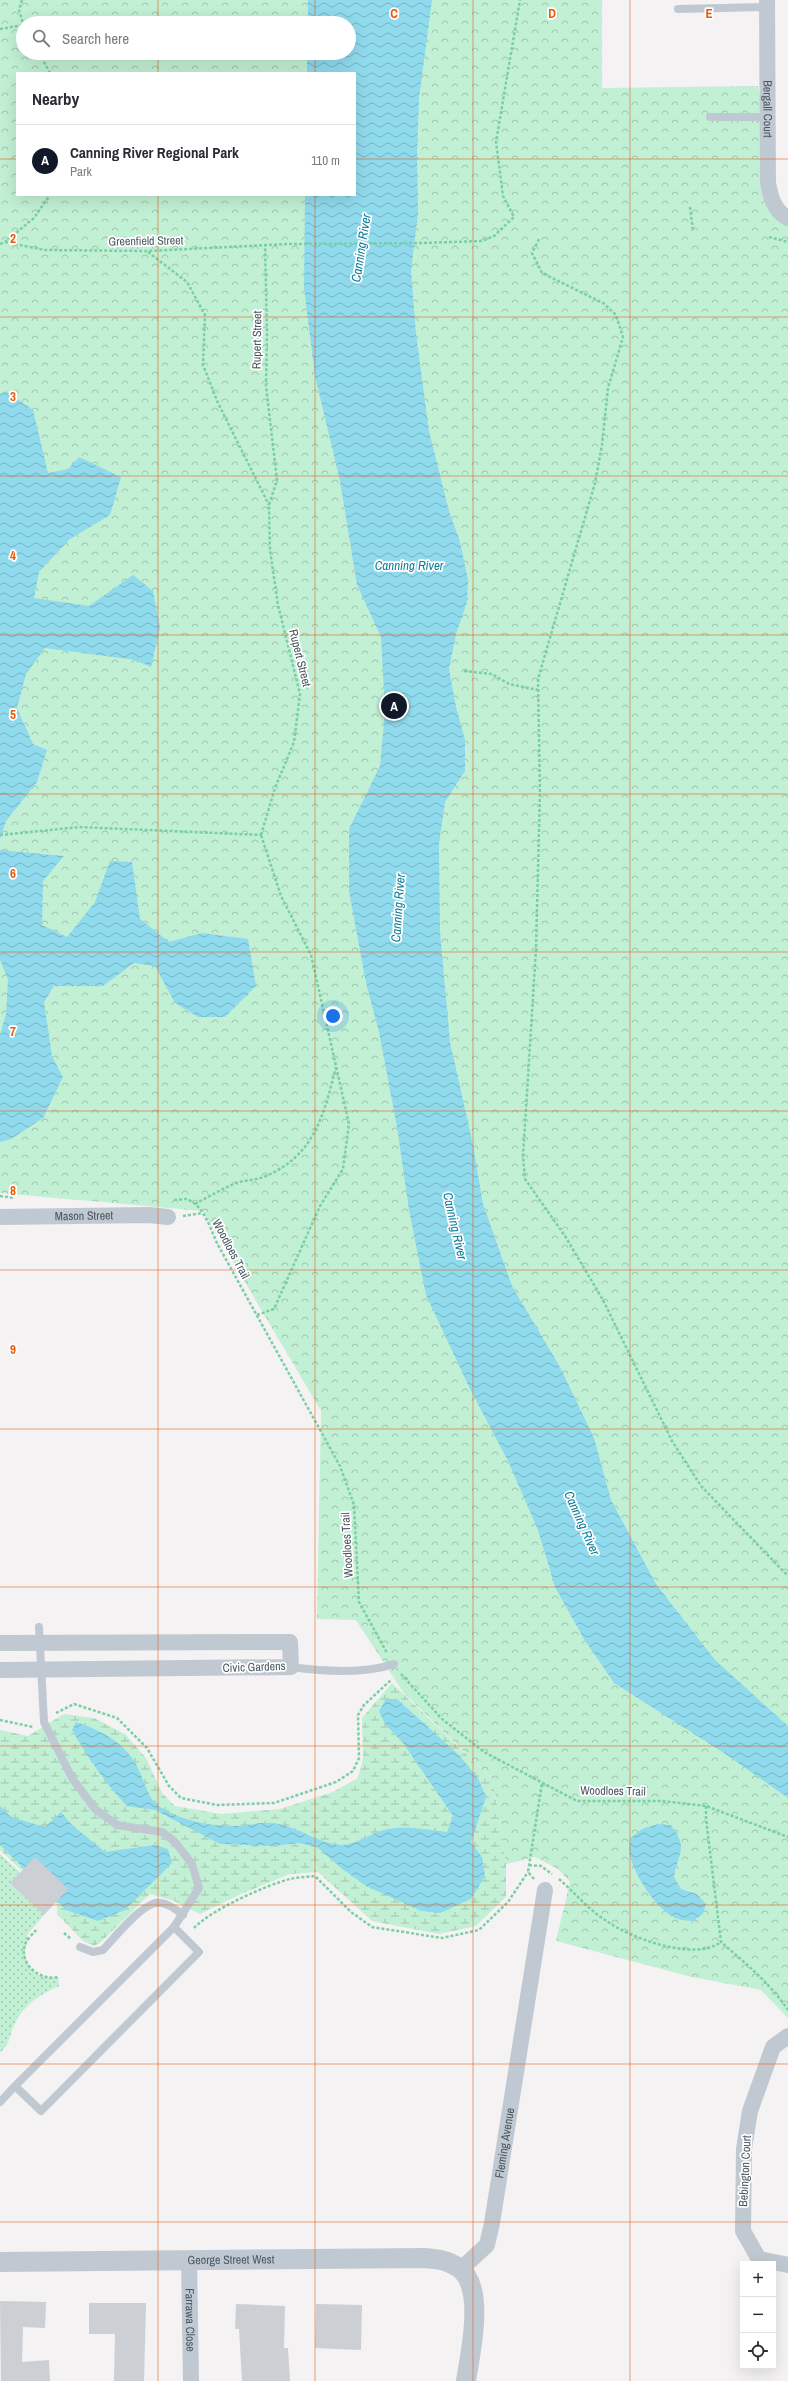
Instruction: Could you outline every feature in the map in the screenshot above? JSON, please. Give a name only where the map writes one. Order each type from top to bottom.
[{"type":"street","name":"Bergall Court","points":[[767,3],[768,183],[772,201],[784,216]]},
{"type":"street","name":"Mason Street","points":[[0,1217],[168,1217]]},
{"type":"street","name":"Civic Gardens","points":[[0,1643],[40,1635],[290,1642],[291,1667],[0,1670]]},
{"type":"street","name":"Fleming Avenue","points":[[461,2269],[487,2245],[492,2223],[545,1890]]},
{"type":"street","name":"Bebington Court","points":[[788,2036],[773,2047],[750,2111],[744,2149],[743,2231],[759,2259],[788,2265]]},
{"type":"street","name":"George Street West","points":[[0,2262],[189,2259],[424,2258],[443,2260],[461,2269]]},
{"type":"street","name":"Farrawa Close","points":[[189,2259],[191,2381]]},
{"type":"street","points":[[461,2269],[471,2286],[476,2322],[466,2381]]},
{"type":"lane","points":[[678,9],[767,3]]},
{"type":"lane","points":[[710,117],[767,117]]},
{"type":"lane","points":[[0,2102],[174,1927],[199,1888],[192,1864],[175,1842],[162,1832],[117,1825],[95,1809],[72,1778],[44,1722],[40,1635]]},
{"type":"lane","points":[[291,1667],[318,1671],[382,1668],[394,1664]]},
{"type":"lane","points":[[80,1947],[93,1952],[102,1950],[144,1909],[156,1903],[171,1906],[183,1915]]},
{"type":"lane","points":[[15,2086],[41,2111],[199,1952],[174,1927]]},
{"type":"path","points":[[21,16],[19,10],[22,0]]},
{"type":"path","name":"Greenfield Street","points":[[5,242],[45,250],[147,251],[288,244],[421,244],[482,241],[494,236],[514,217],[503,196],[496,142],[520,0]]},
{"type":"path","points":[[0,29],[16,26]]},
{"type":"path","points":[[43,60],[49,72]]},
{"type":"path","points":[[0,244],[5,242],[34,218],[49,196]]},
{"type":"path","points":[[690,207],[693,231]]},
{"type":"path","points":[[769,237],[788,242]]},
{"type":"path","points":[[539,239],[532,253],[542,273],[603,303],[616,315],[623,337],[608,388],[602,445],[595,483],[538,679],[540,792],[536,949],[523,1156],[525,1179],[565,1236],[603,1300],[672,1441],[701,1486],[788,1576]]},
{"type":"path","name":"Rupert Street","points":[[261,835],[275,788],[294,742],[300,694],[278,605],[270,550],[269,505],[277,480],[266,386],[267,331],[265,246]]},
{"type":"path","name":"Rupert Street","points":[[147,251],[187,282],[205,315],[203,365],[218,403],[269,505]]},
{"type":"path","points":[[464,671],[492,674],[510,684],[538,690]]},
{"type":"path","points":[[0,835],[79,827],[261,835],[282,896],[311,955],[337,1065],[349,1124],[343,1169],[320,1206],[274,1309],[257,1315]]},
{"type":"path","points":[[171,1201],[186,1199],[195,1204],[236,1183],[266,1176],[293,1159],[315,1135],[328,1100],[337,1065]]},
{"type":"path","points":[[0,1196],[22,1199]]},
{"type":"path","name":"Woodloes Trail","points":[[195,1204],[203,1213],[218,1245],[340,1466],[354,1505],[359,1602],[394,1664]]},
{"type":"path","name":"Woodloes Trail","points":[[44,1722],[57,1712],[74,1704],[117,1718],[148,1748],[169,1786],[181,1798],[217,1805],[274,1803],[336,1782],[353,1771],[359,1758],[358,1715],[364,1705],[399,1672],[442,1719],[478,1748],[577,1801],[662,1801],[706,1806],[788,1837]]},
{"type":"path","points":[[0,1720],[32,1728],[44,1722]]},
{"type":"path","points":[[185,1938],[201,1921],[224,1906],[290,1879],[315,1876],[351,1912],[372,1927],[442,1938],[479,1930],[508,1902],[528,1872],[542,1783]]},
{"type":"path","points":[[706,1806],[706,1819],[721,1942],[741,1957],[780,1998],[788,2010]]},
{"type":"path","points":[[529,1865],[542,1866],[559,1879],[604,1920],[625,1932],[664,1946],[694,1950],[715,1946],[721,1942]]},
{"type":"path","points":[[528,1872],[545,1890]]},
{"type":"path","points":[[36,1930],[24,1948],[24,1959],[38,1974],[47,1979],[58,1977]]},
{"type":"green space","points":[[0,0],[602,0],[602,88],[758,86],[777,219],[788,219],[788,2018],[761,1990],[692,1977],[556,1941],[570,1882],[558,1869],[535,1857],[506,1864],[493,1780],[403,1692],[356,1620],[317,1619],[321,1411],[203,1211],[0,1193]]},
{"type":"green space","points":[[392,1683],[493,1780],[506,1864],[506,1897],[476,1926],[439,1934],[372,1921],[318,1872],[290,1874],[241,1894],[200,1914],[174,1901],[150,1894],[101,1942],[94,1946],[83,1941],[57,1914],[57,1904],[0,1850],[0,1730],[28,1736],[64,1714],[94,1718],[125,1734],[146,1758],[162,1793],[175,1806],[221,1814],[280,1809],[333,1792],[358,1778],[363,1758],[362,1718]]},
{"type":"green space","points":[[0,1854],[20,1872],[10,1883],[44,1915],[27,1935],[29,1938],[25,1954],[30,1968],[35,1973],[42,1976],[49,1978],[58,1977],[59,1986],[39,1996],[28,2005],[15,2023],[8,2042],[0,2053]]},
{"type":"water","name":"Canning River","points":[[308,0],[432,0],[419,98],[417,155],[418,214],[411,271],[416,334],[429,431],[449,511],[460,542],[468,580],[467,602],[456,634],[449,669],[456,707],[465,740],[465,771],[445,802],[439,844],[440,932],[450,1042],[473,1145],[483,1204],[512,1286],[560,1367],[594,1438],[611,1500],[656,1584],[715,1660],[788,1726],[788,1798],[724,1753],[614,1683],[584,1639],[555,1587],[538,1530],[508,1461],[470,1389],[426,1295],[409,1210],[397,1127],[379,1032],[366,983],[349,891],[349,829],[380,766],[385,710],[381,637],[357,585],[340,481],[315,376],[304,288],[305,196],[356,196],[356,72],[307,72],[307,60],[356,60],[356,16],[308,16]]},
{"type":"water","points":[[6,391],[33,410],[48,473],[68,469],[79,457],[121,477],[110,515],[70,539],[39,572],[34,598],[89,606],[133,575],[153,591],[160,628],[151,667],[135,660],[45,648],[26,674],[17,708],[33,744],[47,750],[37,782],[6,821],[0,839],[0,394]]},
{"type":"water","points":[[0,850],[64,856],[43,881],[42,925],[67,937],[95,902],[110,861],[132,862],[140,919],[169,942],[202,933],[248,939],[256,986],[225,1017],[198,1017],[175,1003],[155,966],[134,963],[103,986],[54,986],[44,1002],[52,1056],[63,1077],[43,1118],[11,1139],[0,1142],[0,1035],[6,1014],[8,979],[0,960]]},
{"type":"water","points":[[386,1699],[397,1699],[459,1755],[478,1778],[486,1797],[471,1842],[482,1857],[485,1876],[471,1899],[440,1913],[421,1911],[366,1886],[341,1868],[317,1847],[299,1843],[273,1846],[220,1844],[155,1810],[127,1806],[97,1770],[72,1730],[76,1722],[113,1739],[134,1761],[153,1801],[171,1813],[189,1820],[227,1826],[266,1823],[280,1824],[324,1841],[342,1845],[353,1843],[384,1830],[399,1828],[416,1828],[447,1832],[453,1816],[403,1743],[385,1724],[379,1711]]},
{"type":"water","points":[[0,1806],[11,1817],[45,1827],[61,1812],[72,1825],[105,1852],[155,1845],[168,1849],[172,1863],[125,1910],[98,1921],[66,1910],[0,1845]]},
{"type":"water","points":[[658,1824],[671,1825],[680,1840],[681,1851],[674,1877],[681,1889],[697,1894],[706,1904],[703,1914],[693,1921],[678,1919],[670,1915],[654,1900],[646,1890],[631,1859],[629,1850],[630,1838],[642,1829]]},
{"type":"building","points":[[35,1857],[68,1889],[44,1915],[10,1883]]},
{"type":"building","points":[[0,2301],[46,2302],[45,2328],[23,2327],[22,2362],[49,2360],[50,2381],[1,2381]]},
{"type":"building","points":[[89,2303],[146,2303],[144,2381],[114,2381],[115,2334],[89,2334]]},
{"type":"building","points":[[236,2304],[285,2306],[284,2348],[288,2348],[290,2381],[242,2381],[239,2329],[235,2329]]},
{"type":"building","points":[[316,2304],[362,2305],[361,2350],[315,2348]]},
{"type":"place","name":"Canning River Regional Park","points":[[394,706]]}]
